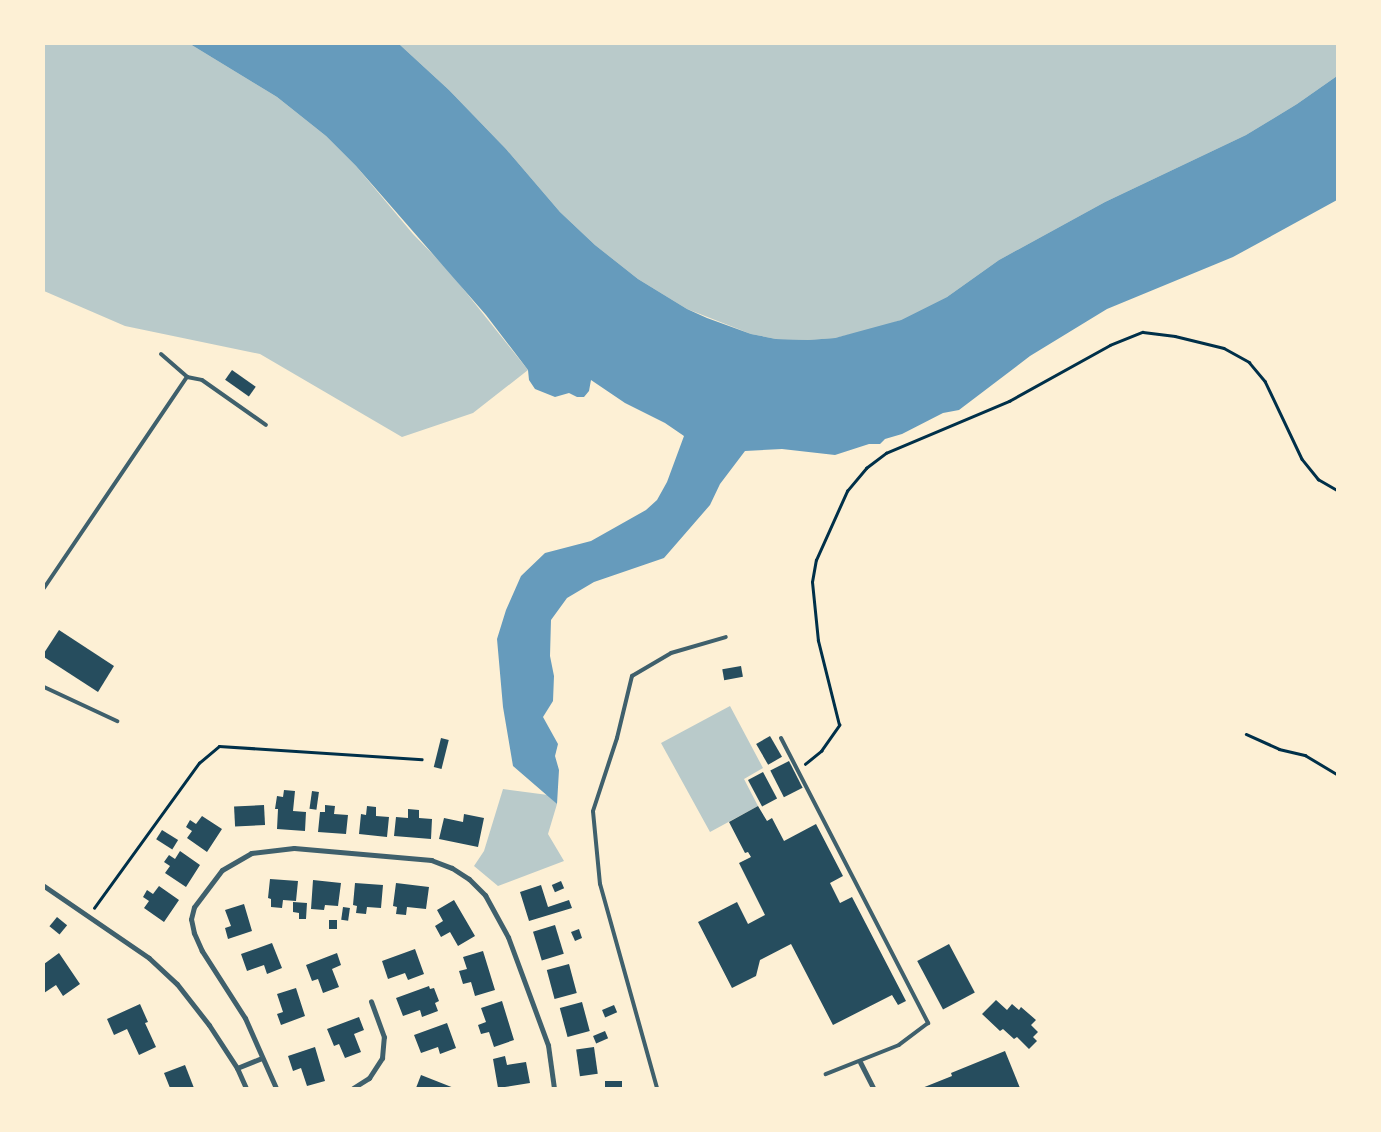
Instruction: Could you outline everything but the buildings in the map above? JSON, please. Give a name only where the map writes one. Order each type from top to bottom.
[{"type":"street","points":[[276,1088],[245,1018],[202,951],[194,933],[191,919],[198,900],[222,870],[252,853],[294,848],[431,860],[452,868],[469,879],[485,895],[508,937],[548,1045],[554,1088]]},
{"type":"street","points":[[44,886],[149,958],[177,984],[209,1025],[237,1068],[246,1088]]},
{"type":"street","points":[[353,1088],[369,1078],[382,1058],[384,1036],[371,1001]]},
{"type":"street","points":[[237,1068],[262,1058]]},
{"type":"street","points":[[860,1062],[873,1088]]},
{"type":"lane","points":[[161,354],[187,377],[202,380],[266,425]]},
{"type":"lane","points":[[44,588],[187,377]]},
{"type":"lane","points":[[657,1088],[600,884],[593,811],[616,738],[632,676],[672,653],[726,637]]},
{"type":"lane","points":[[44,687],[116,721]]},
{"type":"lane","points":[[781,738],[928,1023],[899,1045],[860,1062],[844,1065],[826,1074]]},
{"type":"path","points":[[798,770],[821,751],[839,725],[818,641],[812,582],[816,560],[847,491],[866,468],[886,453],[1009,401],[1110,345],[1143,332],[1175,336],[1224,348],[1248,362],[1265,381],[1302,460],[1318,479],[1337,490]]},
{"type":"path","points":[[1246,734],[1280,749],[1305,755],[1337,774]]},
{"type":"path","points":[[89,916],[198,763],[219,746],[422,759]]},
{"type":"shaded area","points":[[44,44],[190,44],[277,97],[326,136],[356,166],[413,234],[449,271],[528,370],[473,413],[402,437],[260,354],[125,326],[44,291]]},
{"type":"shaded area","points":[[399,44],[1337,44],[1337,76],[1297,104],[1246,135],[1105,202],[999,260],[947,297],[901,320],[878,328],[835,338],[808,340],[776,339],[751,334],[687,309],[638,279],[595,245],[560,212],[506,149],[449,90]]},
{"type":"shaded area","points":[[730,706],[763,768],[744,779],[758,806],[710,832],[661,743]]},
{"type":"shaded area","points":[[503,789],[548,795],[557,804],[548,834],[564,861],[498,886],[474,866],[484,851]]},
{"type":"water","points":[[190,44],[399,44],[449,90],[506,149],[560,212],[595,245],[638,279],[687,309],[707,318],[751,334],[776,339],[808,340],[835,338],[901,320],[947,297],[999,260],[1105,202],[1246,135],[1297,104],[1337,76],[1337,200],[1233,257],[1107,309],[1030,356],[959,410],[943,413],[902,434],[885,439],[880,444],[869,444],[835,455],[782,449],[745,451],[720,484],[710,505],[664,558],[594,582],[567,598],[551,620],[550,656],[554,676],[553,701],[543,717],[558,744],[555,756],[559,770],[557,804],[513,766],[503,707],[497,639],[506,610],[521,576],[545,553],[591,541],[646,510],[657,500],[667,482],[684,436],[665,423],[625,403],[591,380],[589,391],[584,397],[577,397],[569,393],[555,397],[535,389],[529,380],[528,370],[486,315],[356,166],[326,136],[277,97]]}]
